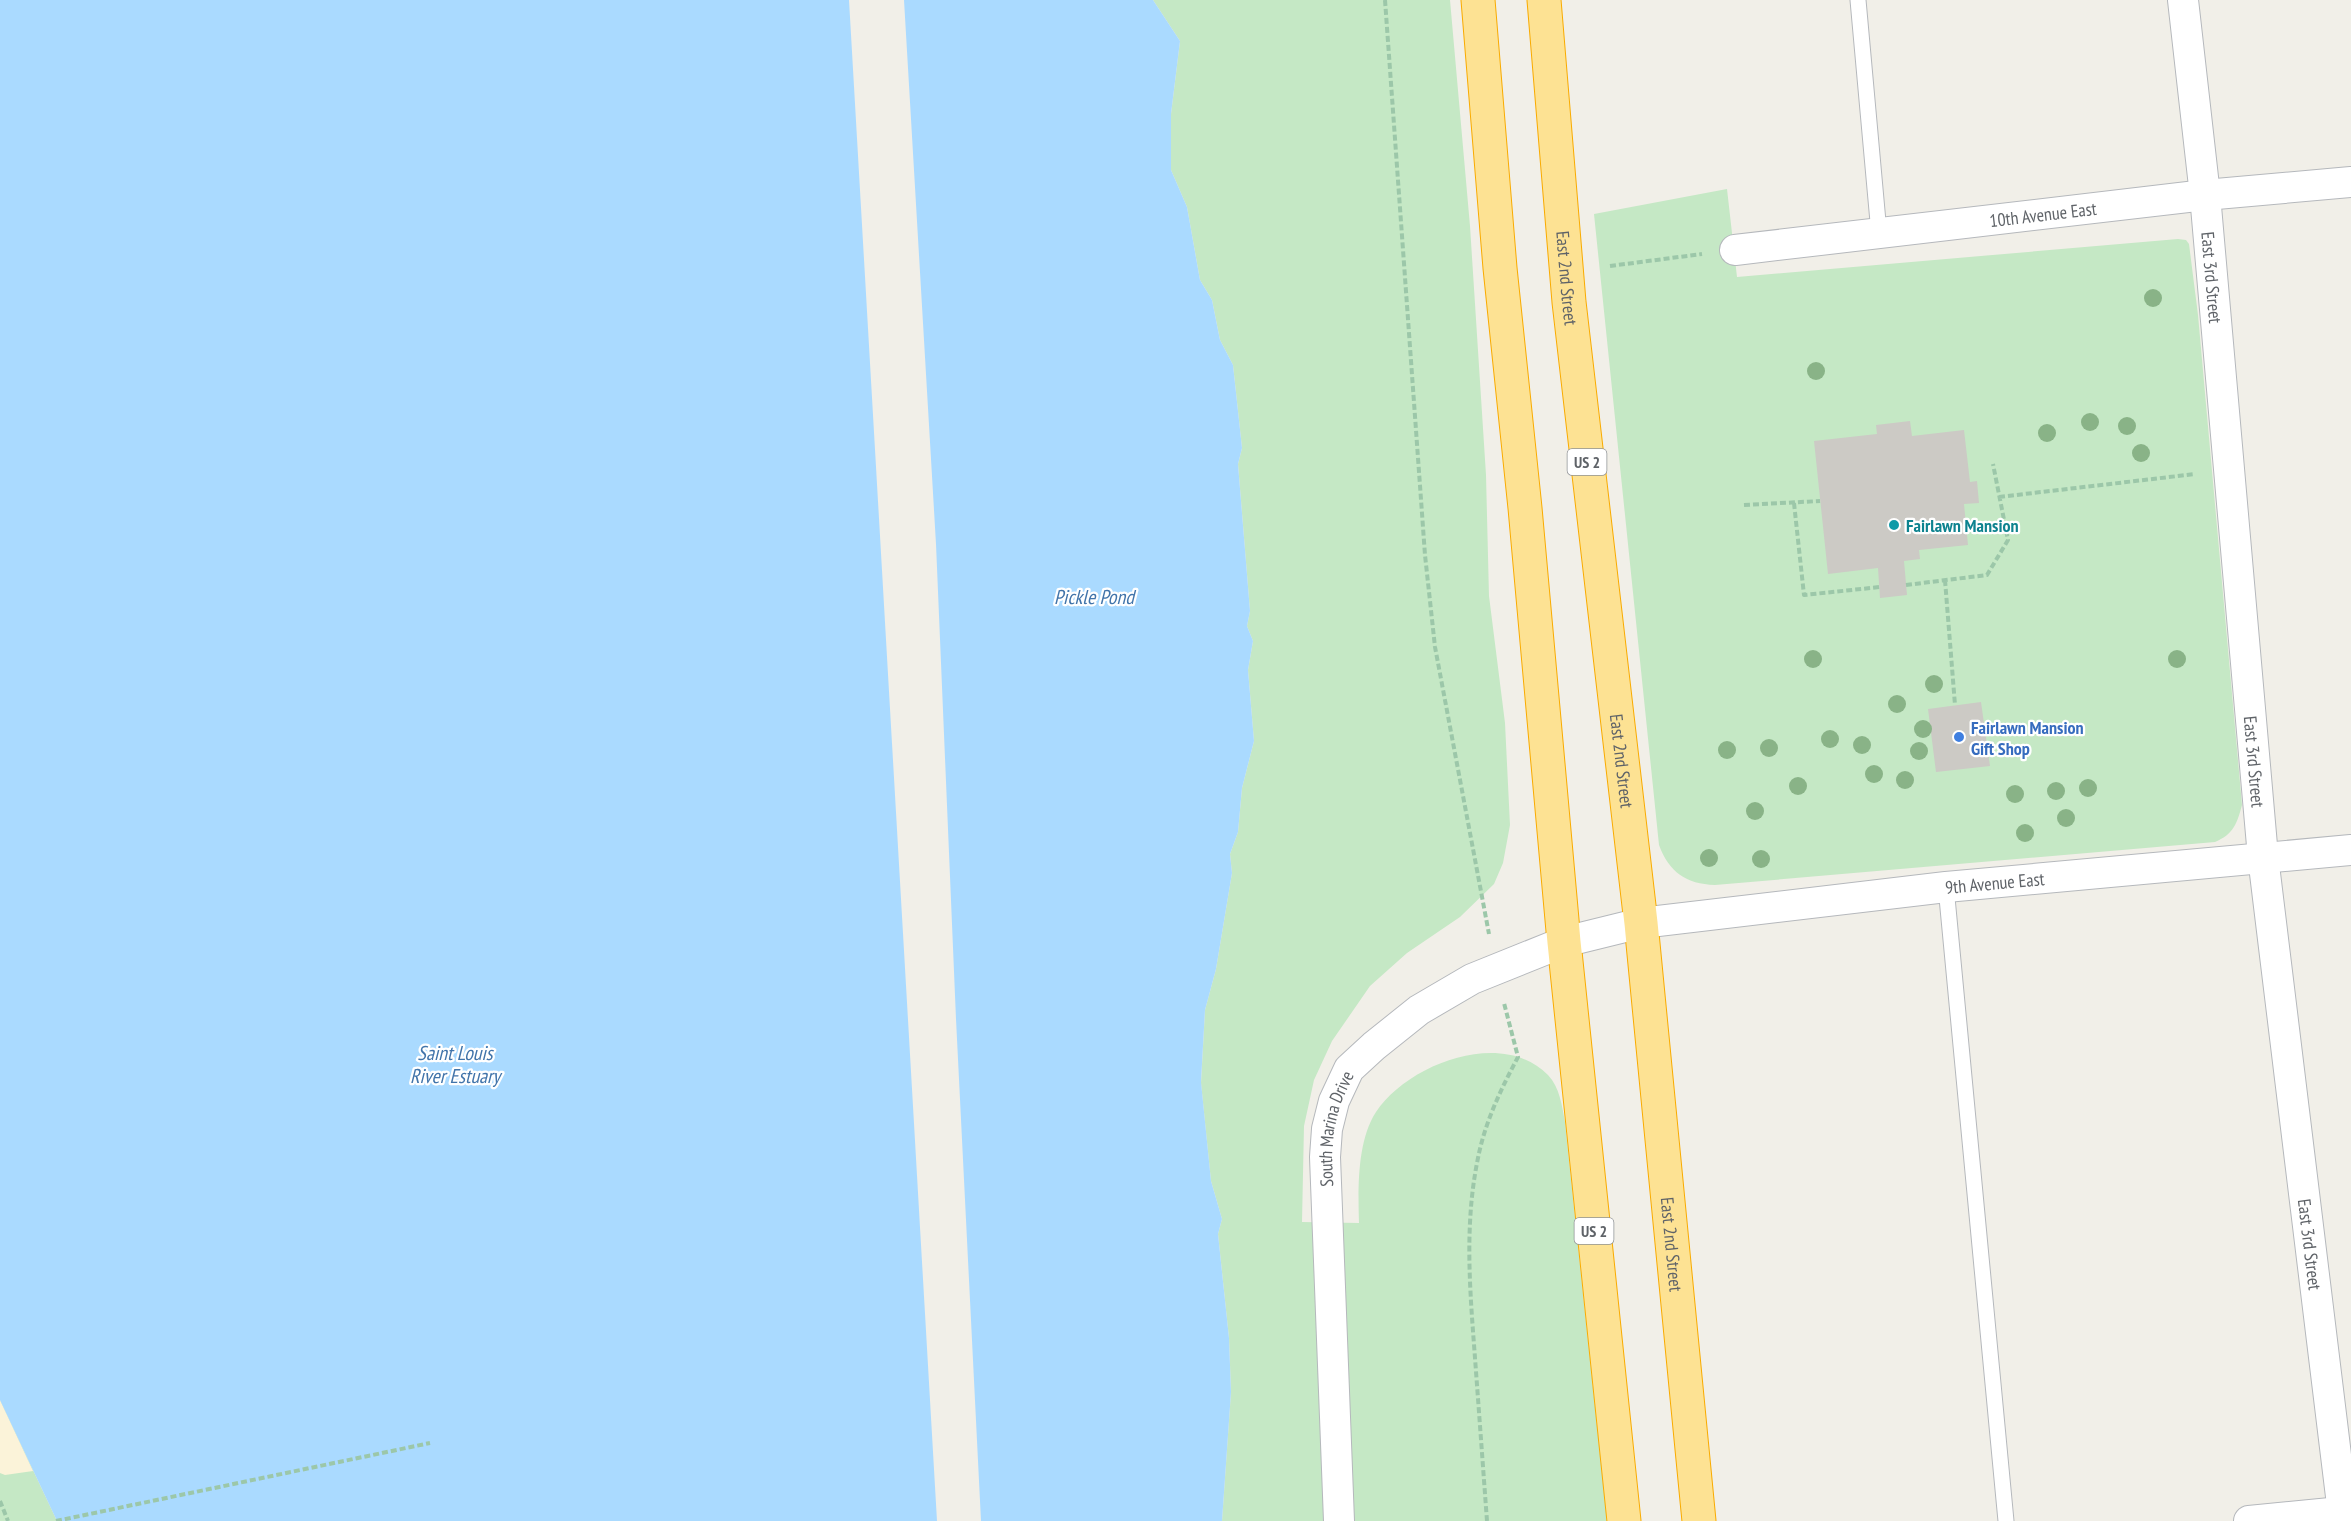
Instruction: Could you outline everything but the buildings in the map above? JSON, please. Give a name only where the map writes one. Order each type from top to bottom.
[{"type":"highway","name":"US 2","points":[[1478,0],[1500,268],[1525,508],[1564,942],[1624,1521]]},
{"type":"highway","name":"East 2nd Street","points":[[1544,0],[1569,302],[1641,923],[1699,1521]]},
{"type":"street","name":"East 3rd Street","points":[[2183,0],[2205,195],[2263,857],[2346,1515]]},
{"type":"street","name":"10th Avenue East","points":[[1735,250],[2205,195],[2351,182]]},
{"type":"street","name":"9th Avenue East","points":[[1641,923],[1946,887],[2351,850]]},
{"type":"street","name":"South Marina Drive","points":[[1339,1521],[1325,1156],[1327,1129],[1334,1101],[1349,1070],[1396,1026],[1447,993],[1496,968],[1564,942],[1641,923]]},
{"type":"street","points":[[2249,1521],[2346,1515]]},
{"type":"lane","points":[[1858,0],[1879,232]]},
{"type":"lane","points":[[1946,887],[2006,1521]]},
{"type":"path","points":[[1384,0],[1425,555],[1435,647],[1474,861],[1496,968],[1518,1057],[1488,1122],[1478,1156],[1468,1239],[1469,1286],[1487,1521]]},
{"type":"path","points":[[1610,266],[1735,250]]},
{"type":"path","points":[[1906,585],[1988,575],[2008,540],[1993,464]]},
{"type":"path","points":[[1999,497],[2228,470]]},
{"type":"path","points":[[1744,505],[1820,501]]},
{"type":"path","points":[[1794,503],[1804,595],[1880,587]]},
{"type":"path","points":[[1945,580],[1955,705]]},
{"type":"path","points":[[56,1521],[430,1443]]},
{"type":"path","points":[[0,1501],[8,1521]]},
{"type":"green space","points":[[1153,0],[1450,0],[1470,226],[1486,475],[1489,596],[1505,723],[1510,825],[1503,863],[1494,884],[1460,917],[1407,953],[1370,986],[1332,1041],[1314,1080],[1304,1126],[1302,1222],[1359,1223],[1360,1166],[1365,1137],[1376,1112],[1410,1079],[1432,1067],[1457,1058],[1482,1053],[1506,1054],[1529,1061],[1548,1075],[1558,1091],[1565,1122],[1607,1521],[1222,1521],[1231,1392],[1229,1338],[1218,1234],[1222,1219],[1211,1181],[1201,1083],[1205,1010],[1216,969],[1232,873],[1230,854],[1238,832],[1242,788],[1254,741],[1248,670],[1253,641],[1247,626],[1250,611],[1238,464],[1242,448],[1233,365],[1220,340],[1212,300],[1200,280],[1187,207],[1171,170],[1171,114],[1180,41]]},
{"type":"green space","points":[[1727,189],[1737,277],[2186,240],[2189,244],[2198,315],[2242,805],[2231,832],[2215,842],[1715,885],[1687,879],[1673,869],[1659,845],[1594,214]]},
{"type":"green space","points":[[0,1400],[57,1521],[0,1521]]},
{"type":"sand","points":[[0,1400],[33,1471],[5,1475],[0,1473]]},
{"type":"water","name":"Saint Louis River Estuary","points":[[0,0],[849,0],[937,1521],[57,1521],[0,1400]]},
{"type":"water","name":"Pickle Pond","points":[[904,0],[1153,0],[1180,41],[1171,114],[1171,170],[1187,207],[1200,280],[1212,300],[1220,340],[1233,365],[1242,448],[1238,464],[1250,611],[1247,626],[1253,641],[1248,670],[1254,741],[1242,788],[1238,832],[1230,854],[1232,873],[1216,969],[1205,1010],[1201,1082],[1211,1181],[1222,1219],[1218,1234],[1229,1338],[1231,1392],[1222,1521],[981,1521],[956,1019],[936,544]]},
{"type":"place","name":"Fairlawn Mansion","points":[[1894,525]]},
{"type":"place","name":"Fairlawn Mansion Gift Shop","points":[[1959,737]]}]
